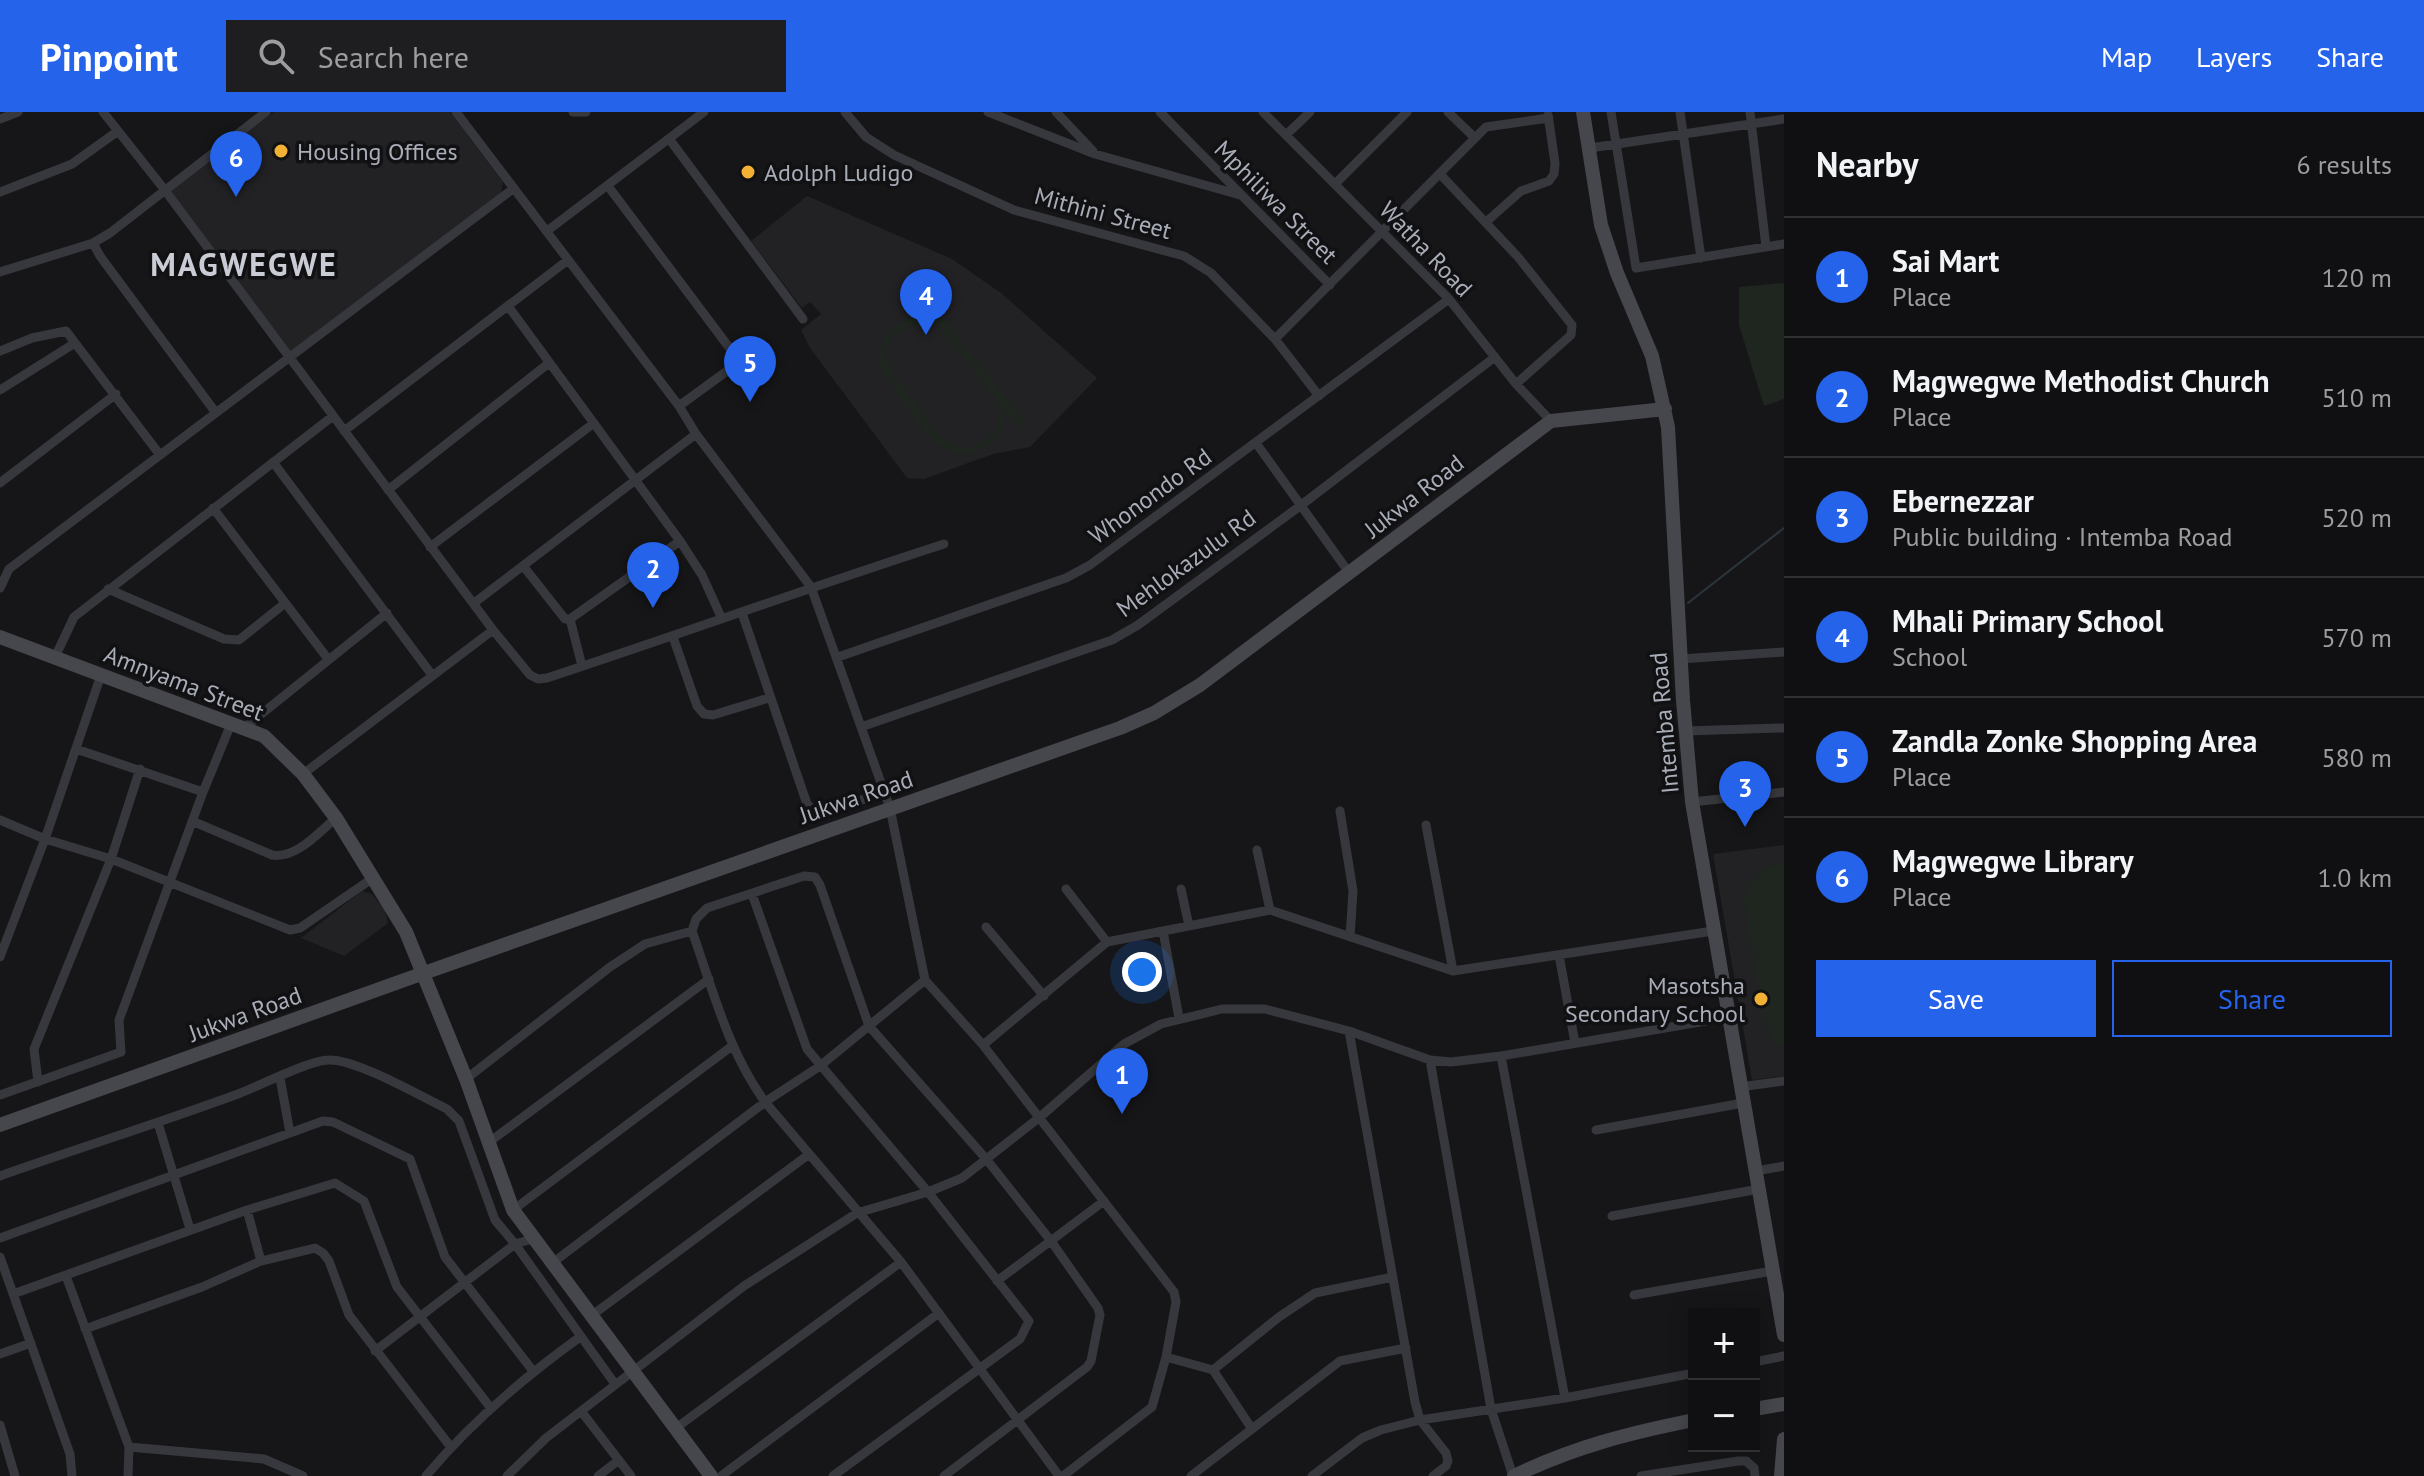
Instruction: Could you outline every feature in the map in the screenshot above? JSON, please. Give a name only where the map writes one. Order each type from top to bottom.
[{"type":"street","points":[[0,119],[18,112]]},
{"type":"street","points":[[103,112],[164,189],[493,630],[524,670],[538,679],[673,637],[811,587],[944,544]]},
{"type":"street","points":[[110,121],[121,112]]},
{"type":"street","points":[[0,272],[93,243],[110,233],[266,112]]},
{"type":"street","points":[[573,112],[586,112]]},
{"type":"street","points":[[547,231],[704,112]]},
{"type":"street","name":"Mithini Street","points":[[845,112],[866,137],[894,155],[1014,210],[1184,256],[1199,264],[1275,339],[1319,396]]},
{"type":"street","points":[[988,112],[1095,154],[1240,195]]},
{"type":"street","points":[[1056,112],[1095,154]]},
{"type":"street","name":"Mphiliwa Street","points":[[1160,112],[1330,285]]},
{"type":"street","name":"Watha Road","points":[[1263,112],[1449,299],[1516,384],[1551,421]]},
{"type":"street","points":[[1286,135],[1310,112]]},
{"type":"street","points":[[1335,184],[1407,112]]},
{"type":"street","points":[[1448,112],[1475,138]]},
{"type":"street","name":"Intemba Road","points":[[1583,112],[1606,243],[1652,356],[1665,409],[1670,442],[1680,659],[1692,802],[1784,1335]]},
{"type":"street","points":[[1611,112],[1636,268],[1784,244]]},
{"type":"street","points":[[1680,112],[1701,258]]},
{"type":"street","points":[[1750,112],[1766,247]]},
{"type":"street","points":[[459,113],[811,587],[890,808],[925,980],[983,1045],[1174,1292],[1176,1302],[1166,1357],[1152,1407],[1061,1476],[1019,1420],[978,1368],[901,1262],[808,1155],[746,1076],[732,1046],[692,931],[696,919],[707,908],[804,876],[815,877],[869,1026],[987,1160],[1051,1241],[1098,1308],[1099,1324],[1087,1367],[1019,1420],[944,1476]]},
{"type":"street","points":[[1275,339],[1486,127],[1548,115],[1554,174],[1549,181],[1521,191],[1486,222]]},
{"type":"street","points":[[1590,148],[1784,119]]},
{"type":"street","points":[[0,192],[72,164],[118,131]]},
{"type":"street","points":[[670,140],[803,319]]},
{"type":"street","points":[[1440,174],[1486,222],[1572,325],[1571,335],[1516,384]]},
{"type":"street","points":[[608,186],[737,358],[738,363],[679,406]]},
{"type":"street","points":[[0,588],[9,569],[514,188]]},
{"type":"street","points":[[93,243],[216,413]]},
{"type":"street","points":[[344,431],[568,260]]},
{"type":"street","name":"Whonondo Rd","points":[[838,657],[1066,578],[1090,565],[1449,299]]},
{"type":"street","points":[[508,306],[680,541],[702,575],[722,619]]},
{"type":"street","points":[[0,351],[32,338],[66,331],[160,455]]},
{"type":"street","points":[[0,390],[75,343]]},
{"type":"street","name":"Mehlokazulu Rd","points":[[861,727],[1112,640],[1138,625],[1495,357]]},
{"type":"street","points":[[388,490],[549,363]]},
{"type":"street","points":[[0,483],[116,394]]},
{"type":"street","points":[[1551,421],[1665,409]]},
{"type":"street","points":[[55,657],[71,620],[333,416]]},
{"type":"street","name":"Jukwa Road","points":[[0,1125],[1120,728],[1154,713],[1200,685],[1551,421]]},
{"type":"street","points":[[430,547],[594,423]]},
{"type":"street","points":[[474,603],[696,434]]},
{"type":"street","points":[[1256,443],[1350,574]]},
{"type":"street","points":[[273,462],[432,675]]},
{"type":"street","points":[[213,508],[328,659]]},
{"type":"street","points":[[524,567],[565,619],[570,619],[680,541]]},
{"type":"street","points":[[108,589],[224,639],[239,640],[284,604]]},
{"type":"street","points":[[0,1095],[121,1052],[119,1020],[203,792],[238,726],[387,613]]},
{"type":"street","points":[[742,613],[807,804],[823,814],[884,792]]},
{"type":"street","points":[[570,619],[582,666]]},
{"type":"street","points":[[303,774],[493,630]]},
{"type":"street","name":"Amnyama Street","points":[[0,637],[264,736],[303,774],[336,818],[406,932],[466,1079],[513,1210],[711,1476]]},
{"type":"street","points":[[673,637],[697,706],[704,714],[713,715],[769,698]]},
{"type":"street","points":[[1680,659],[1784,652]]},
{"type":"street","points":[[0,957],[45,839],[101,675]]},
{"type":"street","points":[[1685,731],[1784,728]]},
{"type":"street","points":[[76,749],[203,792]]},
{"type":"street","points":[[38,1082],[34,1049],[111,859],[140,769]]},
{"type":"street","points":[[1692,802],[1784,792]]},
{"type":"street","points":[[1340,811],[1353,891],[1350,937]]},
{"type":"street","points":[[192,821],[282,857],[293,853],[336,818]]},
{"type":"street","points":[[0,820],[45,839],[111,859],[293,930],[373,878]]},
{"type":"street","points":[[1426,825],[1453,971]]},
{"type":"street","points":[[1257,850],[1270,910]]},
{"type":"street","points":[[1066,889],[1107,942]]},
{"type":"street","points":[[1181,889],[1189,926]]},
{"type":"street","points":[[752,894],[800,1033],[820,1066],[928,1192],[1029,1321],[1020,1339],[833,1476]]},
{"type":"street","points":[[983,1045],[1107,942],[1270,910],[1453,971],[1713,931]]},
{"type":"street","points":[[986,927],[1044,996]]},
{"type":"street","points":[[466,1079],[610,967],[645,944],[692,931]]},
{"type":"street","points":[[1163,931],[1179,1018]]},
{"type":"street","points":[[1559,955],[1575,1043]]},
{"type":"street","points":[[488,1143],[709,979]]},
{"type":"street","points":[[551,1264],[765,1102],[820,1066],[925,980]]},
{"type":"street","points":[[507,1476],[546,1438],[744,1286],[857,1213],[928,1192],[962,1178],[1040,1117],[1124,1044],[1153,1027],[1179,1018],[1248,1007],[1305,1018],[1430,1060],[1451,1062],[1729,1017]]},
{"type":"street","points":[[1349,1031],[1420,1420],[1446,1453],[1448,1461],[1433,1476]]},
{"type":"street","points":[[513,1210],[732,1046]]},
{"type":"street","points":[[1501,1056],[1565,1398]]},
{"type":"street","points":[[1430,1060],[1491,1409],[1513,1476],[1572,1449],[1688,1421]]},
{"type":"street","points":[[0,1176],[158,1123],[316,1062],[346,1061],[447,1109],[463,1128],[495,1220],[615,1384]]},
{"type":"street","points":[[280,1078],[290,1133]]},
{"type":"street","points":[[1740,1087],[1784,1081]]},
{"type":"street","points":[[1596,1130],[1743,1103]]},
{"type":"street","points":[[0,1238],[323,1121],[333,1122],[406,1156],[413,1163],[445,1257],[533,1371]]},
{"type":"street","points":[[158,1123],[190,1229]]},
{"type":"street","points":[[591,1316],[808,1155]]},
{"type":"street","points":[[1756,1171],[1784,1166]]},
{"type":"street","points":[[13,1294],[190,1229],[331,1183],[360,1196],[366,1203],[397,1287],[490,1407]]},
{"type":"street","points":[[1612,1216],[1759,1189]]},
{"type":"street","points":[[997,1281],[1104,1201]]},
{"type":"street","points":[[247,1210],[261,1261]]},
{"type":"street","points":[[375,1351],[515,1244],[532,1239]]},
{"type":"street","points":[[85,1329],[202,1287],[261,1261],[315,1248],[329,1261],[346,1310],[450,1446]]},
{"type":"street","points":[[0,1257],[70,1454],[72,1476]]},
{"type":"street","points":[[676,1428],[901,1262]]},
{"type":"street","points":[[1634,1295],[1772,1271]]},
{"type":"street","points":[[66,1276],[129,1447],[128,1476]]},
{"type":"street","points":[[1213,1370],[1279,1317],[1315,1293],[1393,1277]]},
{"type":"street","points":[[721,1476],[939,1313]]},
{"type":"street","points":[[426,1476],[450,1446],[490,1407],[580,1337]]},
{"type":"street","points":[[0,1354],[31,1343]]},
{"type":"street","points":[[1191,1476],[1340,1361],[1406,1348]]},
{"type":"street","points":[[1760,1361],[1784,1356]]},
{"type":"street","points":[[1166,1357],[1213,1370],[1252,1429]]},
{"type":"street","points":[[1312,1476],[1370,1434],[1420,1420],[1565,1398],[1688,1374]]},
{"type":"street","points":[[1760,1408],[1784,1404]]},
{"type":"street","points":[[581,1411],[631,1476]]},
{"type":"street","points":[[0,1425],[15,1476]]},
{"type":"street","points":[[1781,1476],[1784,1439]]},
{"type":"street","points":[[129,1447],[264,1459],[303,1476]]},
{"type":"street","points":[[598,1476],[619,1460]]},
{"type":"street","points":[[1641,1476],[1738,1461],[1751,1465],[1755,1476]]},
{"type":"shaded area","points":[[274,112],[450,112],[503,182],[501,193],[290,353],[170,191]]},
{"type":"shaded area","points":[[807,196],[952,259],[1001,293],[1097,378],[1030,447],[993,454],[924,479],[907,478],[810,348],[801,330],[821,314],[810,302],[802,308],[751,241]]},
{"type":"shaded area","points":[[1784,283],[1784,399],[1764,406],[1739,325],[1739,287]]},
{"type":"shaded area","points":[[925,314],[944,320],[1027,424],[1021,429],[1007,411],[1000,429],[990,442],[979,450],[964,454],[949,450],[935,441],[922,427],[880,367],[879,355],[880,345],[889,330],[905,320]],"holes":[[[922,322],[939,326],[997,400],[999,419],[996,427],[978,445],[967,448],[956,446],[937,432],[886,360],[886,345],[899,331]]]},
{"type":"shaded area","name":"Masotsha Secondary School","points":[[1784,845],[1784,1076],[1752,1080],[1713,854]]},
{"type":"shaded area","points":[[1784,862],[1784,1048],[1770,1036],[1761,1006],[1744,900],[1759,874]]},
{"type":"shaded area","points":[[362,891],[372,894],[385,910],[388,923],[344,956],[301,938]]},
{"type":"waterway","points":[[1688,603],[1784,528]]},
{"type":"place","name":"Housing Offices","points":[[281,151]]},
{"type":"place","name":"Adolph Ludigo","points":[[748,172]]},
{"type":"place","name":"Magwegwe Library","points":[[236,197]]},
{"type":"place","name":"Mhali Primary School","points":[[926,335]]},
{"type":"place","name":"Zandla Zonke Shopping Area","points":[[750,402]]},
{"type":"place","name":"Magwegwe Methodist Church","points":[[653,608]]},
{"type":"place","name":"Ebernezzar","points":[[1745,827]]},
{"type":"place","name":"Masotsha Secondary School","points":[[1761,999]]},
{"type":"place","name":"Sai Mart","points":[[1122,1114]]},
{"type":"district","name":"MAGWEGWE","points":[[244,264]]}]
